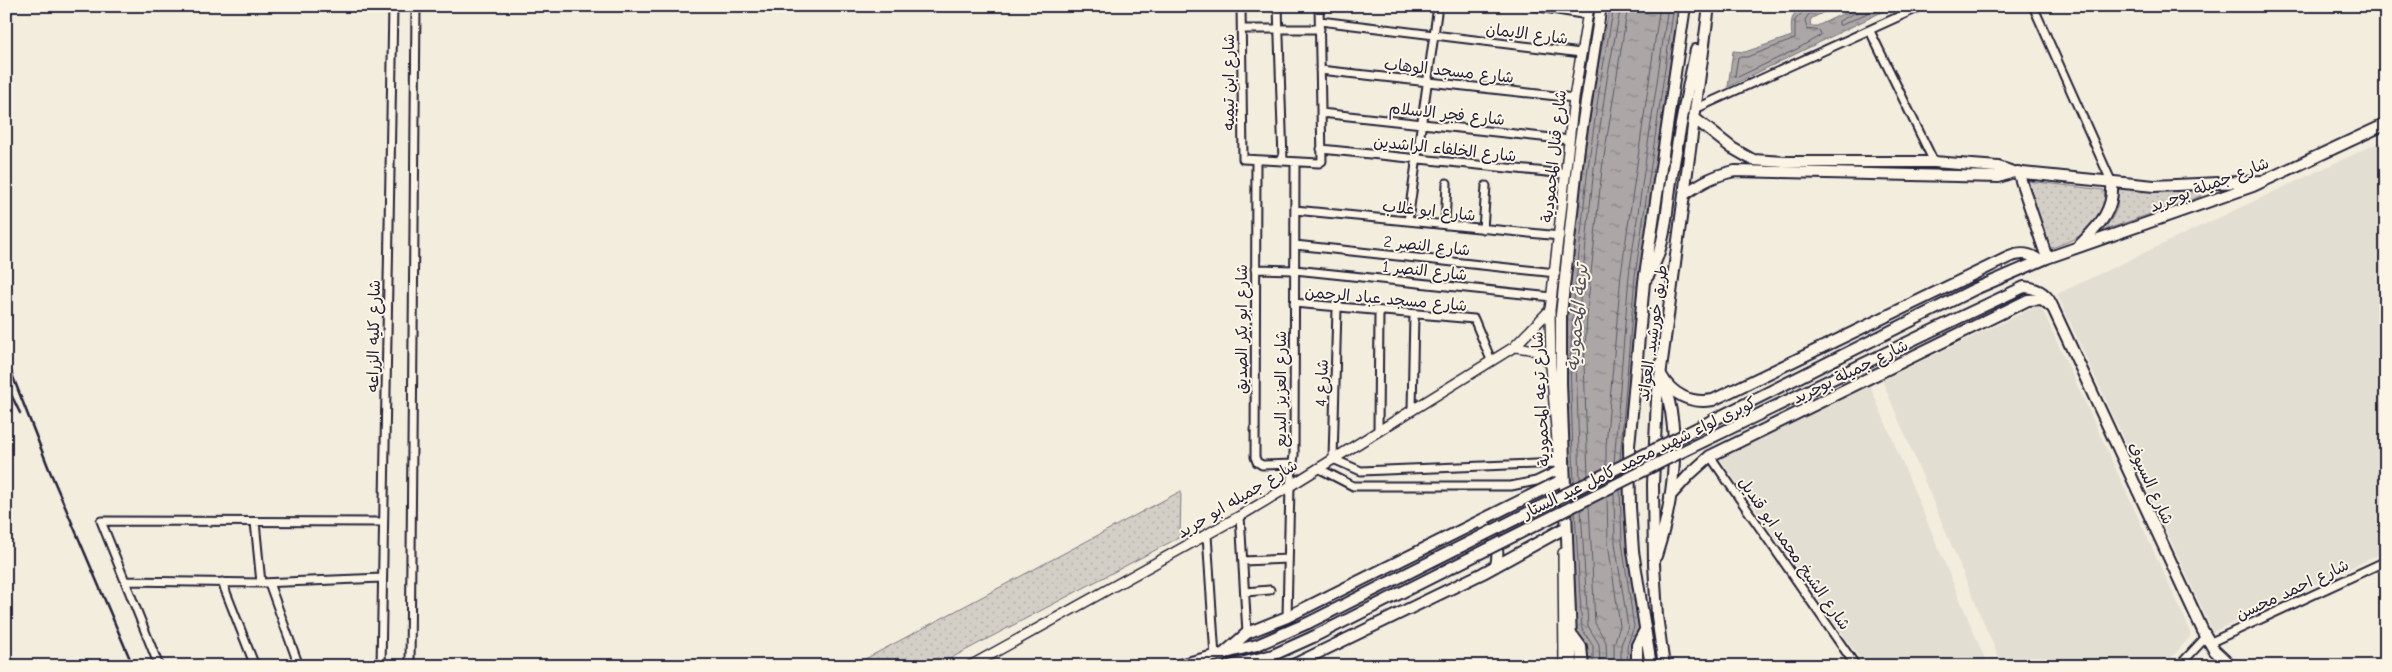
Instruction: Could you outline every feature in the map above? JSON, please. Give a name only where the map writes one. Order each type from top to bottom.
[{"type":"main road","points":[[1572,666],[1573,636],[1561,384],[1561,315],[1579,147],[1601,6]]},
{"type":"main road","name":"طريق خورشيد, العوائد","points":[[1651,666],[1633,551],[1629,472],[1631,420],[1644,282],[1685,6]]},
{"type":"main road","name":"طريق خورشيد, العوائد","points":[[1664,666],[1657,616],[1654,564],[1654,442],[1660,375],[1686,194],[1709,6]]},
{"type":"main road","points":[[1644,282],[1660,252],[1691,73],[1698,41],[1706,22]]},
{"type":"main road","points":[[1695,114],[1732,148],[1753,160],[1785,162],[1934,162],[1998,167],[2016,172],[2112,184],[2154,186],[2263,181]]},
{"type":"main road","name":"شارع جميلة بوحريد","points":[[2044,260],[2263,181],[2386,124]]},
{"type":"main road","points":[[1752,172],[1753,160]]},
{"type":"main road","points":[[1686,194],[1703,181],[1718,174],[1735,171],[1999,177],[2016,172]]},
{"type":"main road","points":[[2016,172],[2044,260]]},
{"type":"main road","points":[[2078,248],[2108,214],[2113,196],[2112,184]]},
{"type":"main road","points":[[1660,375],[1673,391],[1685,398],[1698,401],[1714,400],[2009,257],[2025,254],[2044,260]]},
{"type":"main road","name":"كوبرى لواء شهيد محمد كامل عبد الستار","points":[[1175,666],[1258,645],[1308,623],[1975,289],[2044,260]]},
{"type":"main road","name":"كوبرى لواء شهيد محمد كامل عبد الستار","points":[[1230,666],[1273,655],[1313,637],[1667,459],[2024,287],[2032,287],[2046,294],[2053,308]]},
{"type":"main road","name":"شارع جميلة بوحريد","points":[[1670,496],[1710,456],[2028,300],[2042,299],[2053,308]]},
{"type":"main road","name":"شارع السيوف","points":[[2053,308],[2207,640],[2231,666]]},
{"type":"main road","points":[[1654,564],[1670,496],[1673,426],[1669,400],[1660,375]]},
{"type":"main road","points":[[1218,656],[1247,633],[1287,617],[1480,521],[1560,471]]},
{"type":"main road","points":[[1480,521],[1490,529],[1496,540],[1498,553],[1496,566]]},
{"type":"main road","points":[[1291,666],[1496,566],[1562,529]]},
{"type":"main road","points":[[1637,666],[1637,645],[1645,630]]},
{"type":"main road","points":[[1573,636],[1582,647],[1583,666]]},
{"type":"street","name":"شارع كليه الزراعه","points":[[381,666],[393,6]]},
{"type":"street","points":[[410,666],[416,6]]},
{"type":"street","name":"شارع ابن تيميه","points":[[1241,6],[1243,157],[1244,159],[1256,160]]},
{"type":"street","points":[[1278,6],[1283,161]]},
{"type":"street","points":[[1256,160],[1319,163],[1322,159],[1320,6]]},
{"type":"street","points":[[1408,221],[1438,6]]},
{"type":"street","points":[[1533,6],[1588,11]]},
{"type":"street","points":[[1695,114],[1922,6]]},
{"type":"street","points":[[2033,6],[2112,184]]},
{"type":"street","name":"شارع قنال المحمودية","points":[[1550,310],[1556,273],[1574,98],[1588,11]]},
{"type":"street","name":"شارع الايمان","points":[[1242,29],[1278,29],[1320,25],[1581,53]]},
{"type":"street","points":[[1870,31],[1934,162]]},
{"type":"street","name":"شارع مسجد الوهاب","points":[[1320,70],[1574,98]]},
{"type":"street","name":"شارع فجر الاسلام","points":[[1321,113],[1570,140]]},
{"type":"street","name":"شارع الخلفاء الراشدين","points":[[1321,149],[1566,174]]},
{"type":"street","name":"شارع ابو بكر الصديق","points":[[1256,160],[1255,460],[1262,465],[1293,464]]},
{"type":"street","name":"شارع العزيز البديع","points":[[1287,617],[1290,486],[1293,464],[1295,162]]},
{"type":"street","points":[[1445,225],[1447,183]]},
{"type":"street","points":[[1483,229],[1486,186]]},
{"type":"street","name":"شارع ابو غلاب","points":[[1295,210],[1560,236]]},
{"type":"street","name":"شارع النصر 2","points":[[1295,245],[1556,273]]},
{"type":"street","name":"شارع النصر 1","points":[[1255,269],[1294,270],[1552,297]]},
{"type":"street","name":"شارع مسجد عباد الرحمن","points":[[1294,303],[1474,319],[1491,360]]},
{"type":"street","name":"شارع 4","points":[[1332,459],[1338,308]]},
{"type":"street","name":"شارع جميله ابو حريد","points":[[970,666],[1207,535],[1290,486],[1514,347],[1550,310]]},
{"type":"street","name":"شارع ترعه المحمودية","points":[[1550,310],[1551,366],[1560,471],[1564,666]]},
{"type":"street","points":[[1378,431],[1379,312]]},
{"type":"street","points":[[1412,409],[1414,315]]},
{"type":"street","points":[[1514,347],[1542,354],[1551,366]]},
{"type":"street","name":"شارع الشيخ محمد ابو قنديل","points":[[1710,456],[1856,666]]},
{"type":"street","points":[[1332,459],[1361,471],[1560,471]]},
{"type":"street","points":[[1318,468],[1353,486],[1510,486],[1536,481],[1560,471]]},
{"type":"street","points":[[1240,516],[1247,633]]},
{"type":"street","points":[[159,666],[101,521],[383,522]]},
{"type":"street","points":[[255,522],[265,583],[299,666]]},
{"type":"street","points":[[1207,535],[1218,656]]},
{"type":"street","points":[[1243,561],[1288,559]]},
{"type":"street","name":"شارع احمد محسن","points":[[2207,640],[2386,561]]},
{"type":"street","points":[[126,581],[265,583],[382,578]]},
{"type":"street","points":[[222,582],[255,666]]},
{"type":"street","points":[[1245,592],[1270,590]]},
{"type":"street","points":[[2179,666],[2207,640]]},
{"type":"shaded area","points":[[2386,139],[2386,551],[2213,632],[2057,294]]},
{"type":"shaded area","points":[[2028,181],[2104,190],[2106,206],[2094,223],[2082,234],[2049,249]]},
{"type":"shaded area","points":[[2116,188],[2166,192],[2199,191],[2201,196],[2102,231],[2117,207]]},
{"type":"shaded area","points":[[2037,306],[2042,309],[2190,630],[2190,637],[2164,666],[2002,666],[1882,380]]},
{"type":"shaded area","points":[[1870,386],[1988,666],[1865,666],[1720,458]]},
{"type":"shaded area","points":[[1181,491],[1180,537],[936,666],[852,666]]},
{"type":"water","name":"ترعة المحمودية","points":[[1610,6],[1679,6],[1640,277],[1625,447],[1627,542],[1640,628],[1632,646],[1633,666],[1589,666],[1587,648],[1577,632],[1565,362],[1569,300],[1583,166],[1596,77]]},
{"type":"water","points":[[1810,6],[1837,6],[1812,18],[1810,21],[1811,26],[1817,26],[1859,6],[1894,6],[1728,87],[1733,51],[1745,52],[1792,36],[1791,24],[1793,16],[1802,8]]},
{"type":"railway","points":[[6,359],[49,469],[133,666]]},
{"type":"railway","points":[[6,384],[20,413]]}]
